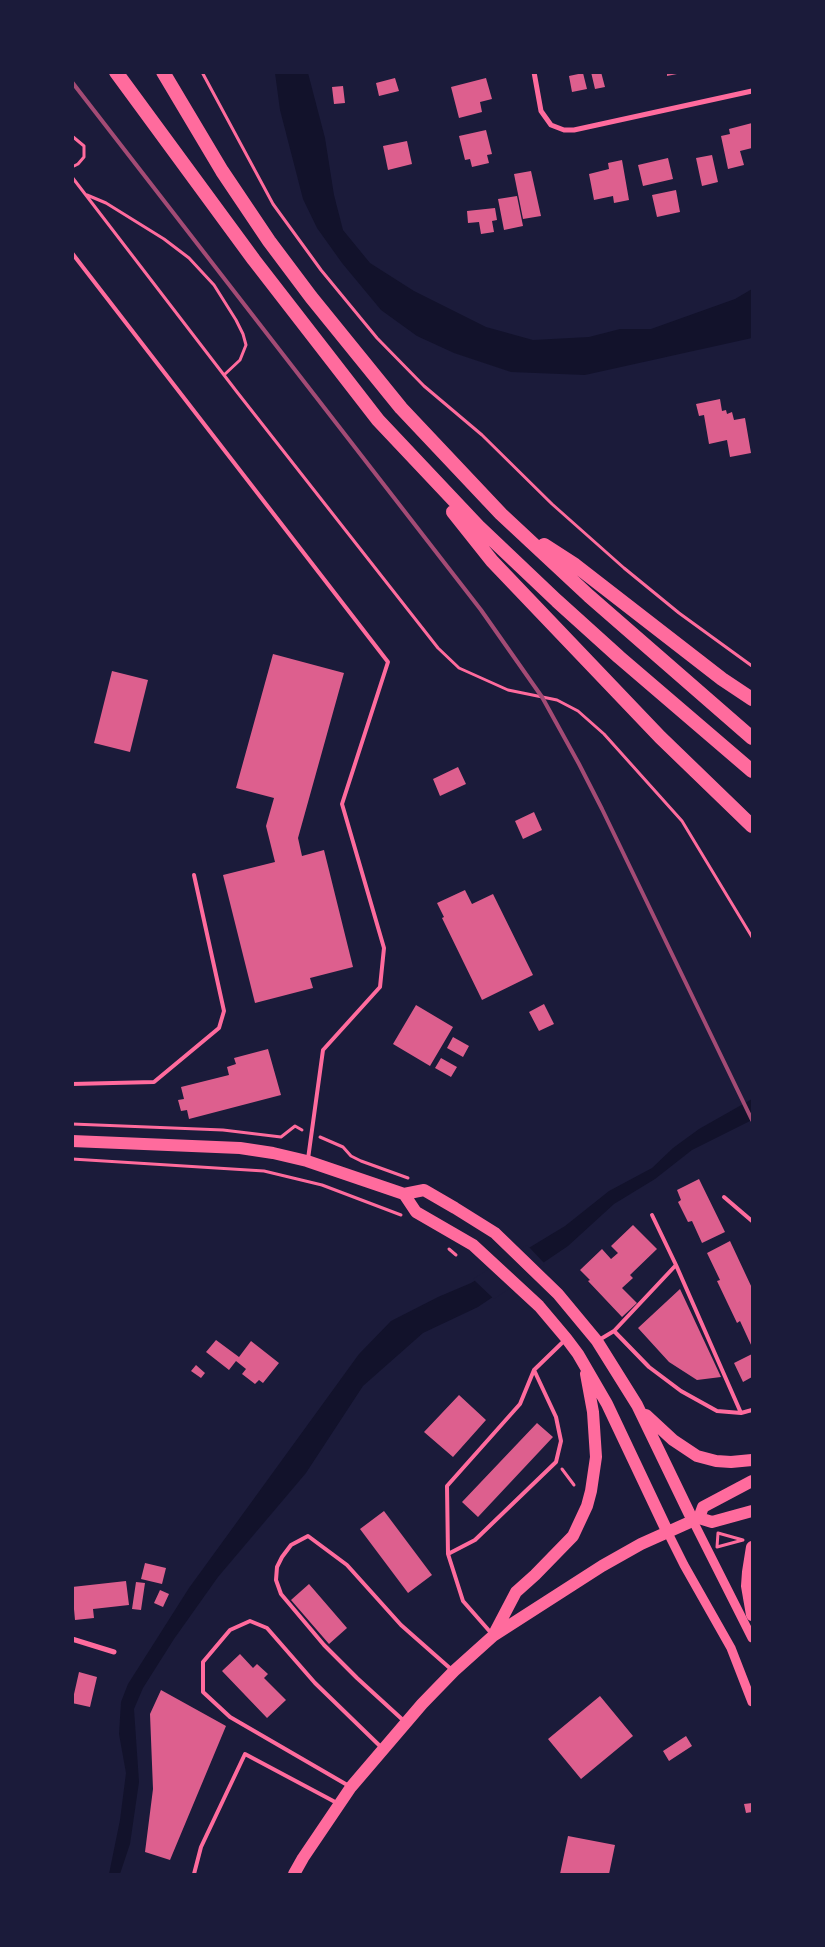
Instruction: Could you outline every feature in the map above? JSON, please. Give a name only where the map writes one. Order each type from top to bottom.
[{"type":"highway","points":[[116,72],[254,260],[378,420],[492,561],[660,736],[752,826]]},
{"type":"highway","points":[[163,72],[222,171],[269,241],[311,297],[402,408],[501,514],[588,596],[752,738]]},
{"type":"highway","points":[[378,420],[478,526],[556,601],[752,771]]},
{"type":"highway","points":[[501,514],[575,565],[722,679],[752,699]]},
{"type":"main road","points":[[72,1140],[240,1148],[307,1161],[404,1194],[424,1190],[495,1233],[558,1294],[597,1341],[637,1405],[696,1519]]},
{"type":"main road","points":[[404,1194],[416,1212],[473,1245],[539,1306],[566,1338],[608,1404],[668,1533]]},
{"type":"main road","points":[[493,1636],[516,1592],[573,1536],[587,1506],[592,1491],[596,1457],[593,1412],[584,1364]]},
{"type":"main road","points":[[637,1405],[668,1436],[697,1456],[716,1461],[752,1460]]},
{"type":"main road","points":[[294,1874],[350,1787],[406,1722],[454,1671],[493,1636],[602,1566],[641,1544],[696,1519],[708,1504],[752,1481]]},
{"type":"main road","points":[[696,1519],[712,1522],[752,1511]]},
{"type":"main road","points":[[748,1543],[747,1586],[752,1615]]},
{"type":"street","points":[[534,72],[540,105],[546,118],[551,125],[564,130],[574,130],[752,91]]},
{"type":"street","points":[[696,1519],[752,1638]]},
{"type":"street","points":[[668,1533],[731,1648],[752,1702]]},
{"type":"street","points":[[72,1639],[114,1652]]},
{"type":"lane","points":[[72,253],[388,662],[342,804],[384,948],[380,987],[323,1050],[307,1161]]},
{"type":"lane","points":[[72,1084],[154,1082],[219,1028],[224,1012],[194,875]]},
{"type":"lane","points":[[724,1198],[752,1221]]},
{"type":"lane","points":[[652,1215],[741,1414]]},
{"type":"lane","points":[[597,1341],[614,1331],[676,1265]]},
{"type":"lane","points":[[614,1331],[649,1366],[681,1392],[717,1411],[741,1414],[752,1410]]},
{"type":"lane","points":[[493,1636],[463,1601],[448,1554],[448,1486],[520,1404],[534,1370],[566,1338]]},
{"type":"lane","points":[[448,1554],[475,1540],[556,1462],[561,1441],[556,1417],[534,1370]]},
{"type":"lane","points":[[406,1722],[324,1645],[281,1594],[276,1580],[277,1567],[291,1545],[308,1536],[348,1565],[401,1625],[454,1671]]},
{"type":"lane","points":[[350,1787],[230,1717],[203,1692],[203,1662],[230,1630],[250,1621],[267,1628],[315,1683],[383,1748]]},
{"type":"lane","points":[[194,1874],[201,1847],[245,1754],[339,1804]]},
{"type":"path","points":[[202,72],[272,204],[321,270],[389,352],[424,386],[474,429],[552,504],[624,568],[679,613],[752,666]]},
{"type":"path","points":[[72,136],[84,146],[84,157],[78,164],[72,166]]},
{"type":"path","points":[[72,176],[224,375],[438,648],[459,668],[508,690],[557,700],[578,711],[597,728],[682,821],[752,937]]},
{"type":"path","points":[[86,195],[106,203],[164,239],[188,258],[214,285],[244,334],[246,345],[240,360],[224,375]]},
{"type":"path","points":[[72,1159],[264,1171],[322,1185],[357,1197],[409,1220]]},
{"type":"path","points":[[448,1248],[456,1255]]},
{"type":"path","points":[[556,1462],[574,1484]]},
{"type":"path","points":[[718,1533],[748,1543],[734,1542],[718,1547],[718,1533]]},
{"type":"shaded area","points":[[275,73],[308,73],[325,138],[334,195],[343,230],[370,263],[414,291],[486,327],[533,340],[589,337],[620,329],[651,329],[735,299],[752,289],[752,338],[585,375],[511,372],[454,353],[417,336],[381,310],[342,263],[317,228],[303,199],[280,110]]},
{"type":"shaded area","points":[[752,1099],[752,1120],[692,1150],[655,1179],[614,1204],[568,1246],[478,1307],[423,1333],[363,1386],[306,1473],[218,1577],[174,1639],[143,1688],[134,1709],[139,1782],[130,1844],[120,1874],[109,1874],[120,1820],[126,1773],[119,1734],[121,1702],[128,1684],[189,1588],[359,1354],[391,1321],[438,1297],[471,1283],[565,1226],[609,1191],[652,1168],[673,1148],[699,1129]]},
{"type":"pier","points":[[527,1245],[545,1264],[494,1299],[473,1279]]},
{"type":"building","points":[[591,72],[601,72],[605,87],[595,89]]},
{"type":"building","points":[[667,72],[677,72],[677,74],[667,76]]},
{"type":"building","points":[[583,73],[587,89],[572,92],[569,76]]},
{"type":"building","points":[[395,78],[399,91],[379,96],[376,83]]},
{"type":"building","points":[[486,78],[492,99],[480,102],[482,112],[459,118],[451,87]]},
{"type":"building","points":[[343,86],[345,103],[334,104],[332,87]]},
{"type":"building","points":[[752,123],[752,148],[740,151],[744,165],[728,169],[721,136],[730,134],[729,129]]},
{"type":"building","points":[[486,130],[492,154],[487,155],[489,163],[472,167],[470,159],[465,160],[459,136]]},
{"type":"building","points":[[407,141],[412,164],[388,170],[383,146]]},
{"type":"building","points":[[712,155],[718,182],[702,186],[696,158]]},
{"type":"building","points":[[668,158],[673,179],[643,186],[638,165]]},
{"type":"building","points":[[622,160],[629,200],[614,203],[613,196],[594,200],[589,174],[609,169],[608,163]]},
{"type":"building","points":[[531,171],[541,216],[523,219],[514,174]]},
{"type":"building","points":[[676,190],[680,212],[657,217],[652,195]]},
{"type":"building","points":[[517,196],[523,226],[504,230],[498,199]]},
{"type":"building","points":[[495,208],[497,220],[492,221],[494,232],[481,234],[479,222],[468,223],[467,211]]},
{"type":"building","points":[[720,399],[722,411],[726,410],[727,414],[732,412],[734,420],[745,418],[751,453],[730,457],[727,440],[709,444],[704,415],[699,416],[696,404]]},
{"type":"building","points":[[273,654],[344,673],[298,838],[302,856],[324,850],[353,967],[310,978],[313,988],[255,1003],[223,875],[275,862],[266,826],[274,798],[236,788]]},
{"type":"building","points":[[112,671],[148,680],[130,752],[94,743]]},
{"type":"building","points":[[458,767],[466,784],[440,796],[433,779]]},
{"type":"building","points":[[534,812],[542,830],[523,839],[515,821]]},
{"type":"building","points":[[465,890],[472,904],[493,894],[533,975],[482,1000],[442,918],[444,917],[437,903]]},
{"type":"building","points":[[544,1004],[554,1024],[539,1031],[529,1012]]},
{"type":"building","points":[[416,1005],[453,1027],[430,1066],[393,1044]]},
{"type":"building","points":[[453,1037],[469,1046],[463,1057],[447,1048]]},
{"type":"building","points":[[268,1049],[281,1095],[189,1119],[187,1110],[181,1111],[178,1100],[184,1099],[181,1087],[229,1075],[227,1067],[236,1064],[234,1058]]},
{"type":"building","points":[[441,1058],[457,1067],[451,1077],[435,1068]]},
{"type":"building","points":[[699,1179],[725,1232],[702,1243],[692,1221],[688,1222],[678,1202],[681,1200],[677,1190]]},
{"type":"building","points":[[633,1225],[657,1249],[630,1275],[633,1278],[622,1288],[637,1303],[622,1317],[580,1270],[602,1249],[611,1259],[618,1253],[611,1246]]},
{"type":"building","points":[[730,1241],[752,1288],[752,1347],[740,1321],[737,1323],[717,1281],[720,1280],[707,1253]]},
{"type":"building","points":[[680,1289],[721,1377],[697,1380],[669,1362],[638,1328]]},
{"type":"building","points":[[216,1340],[239,1357],[251,1341],[279,1363],[263,1383],[259,1380],[255,1384],[242,1374],[246,1369],[236,1361],[229,1370],[206,1352]]},
{"type":"building","points":[[752,1354],[752,1377],[743,1382],[734,1363]]},
{"type":"building","points":[[196,1365],[205,1373],[201,1378],[191,1371]]},
{"type":"building","points":[[459,1395],[486,1420],[453,1457],[424,1432]]},
{"type":"building","points":[[537,1423],[553,1437],[478,1517],[462,1502]]},
{"type":"building","points":[[384,1511],[432,1575],[408,1593],[360,1529]]},
{"type":"building","points":[[145,1563],[166,1568],[162,1584],[141,1579]]},
{"type":"building","points":[[126,1581],[129,1605],[93,1609],[94,1618],[75,1620],[72,1587]]},
{"type":"building","points":[[136,1582],[145,1583],[141,1610],[132,1609]]},
{"type":"building","points":[[309,1584],[347,1628],[329,1644],[291,1600]]},
{"type":"building","points":[[160,1590],[169,1594],[163,1607],[154,1603]]},
{"type":"building","points":[[240,1654],[253,1668],[257,1664],[268,1674],[264,1678],[286,1700],[267,1718],[222,1671]]},
{"type":"building","points":[[79,1672],[97,1677],[90,1707],[72,1703]]},
{"type":"building","points":[[161,1690],[226,1726],[170,1860],[145,1852],[153,1789],[150,1714]]},
{"type":"building","points":[[600,1696],[633,1736],[581,1779],[548,1739]]},
{"type":"building","points":[[686,1736],[692,1746],[669,1761],[663,1751]]},
{"type":"building","points":[[752,1803],[752,1812],[746,1813],[744,1804]]},
{"type":"building","points":[[568,1836],[615,1845],[609,1874],[560,1874]]},
{"type":"railway","points":[[72,82],[481,610],[542,697],[602,809],[752,1120]]}]
